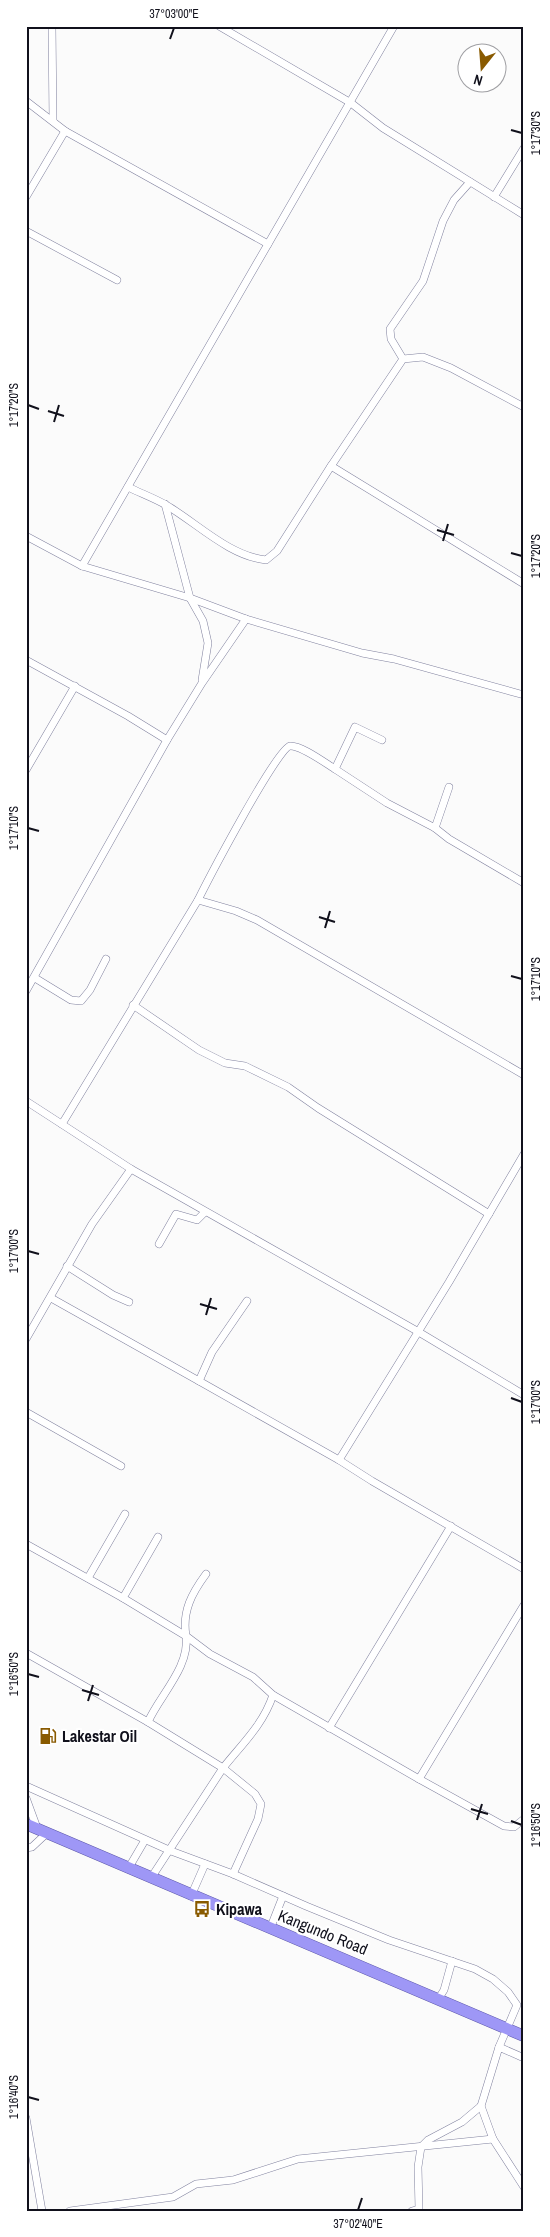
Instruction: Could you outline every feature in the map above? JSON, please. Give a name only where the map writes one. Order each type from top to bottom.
[{"type":"highway","name":"Kangundo Road","points":[[37,1828],[191,1896],[439,1998],[524,2036]]},
{"type":"street","points":[[52,26],[53,122]]},
{"type":"street","points":[[219,26],[350,102],[383,128],[524,215]]},
{"type":"street","points":[[82,566],[394,26]]},
{"type":"street","points":[[26,100],[65,131],[268,244]]},
{"type":"street","points":[[26,197],[65,131]]},
{"type":"street","points":[[494,197],[524,148]]},
{"type":"street","points":[[403,359],[390,339],[390,329],[423,281],[443,221],[454,200],[470,182]]},
{"type":"street","points":[[26,231],[118,280]]},
{"type":"street","points":[[403,359],[423,357],[451,368],[524,407]]},
{"type":"street","points":[[128,487],[165,504],[221,542],[253,559],[266,560],[272,558],[403,359]]},
{"type":"street","points":[[331,466],[524,584]]},
{"type":"street","points":[[165,504],[190,598],[204,621],[208,643],[202,683]]},
{"type":"street","points":[[26,536],[82,566],[190,598],[246,619],[362,653],[394,659],[524,695]]},
{"type":"street","points":[[26,992],[167,740],[202,683],[246,619]]},
{"type":"street","points":[[26,660],[75,686],[167,740]]},
{"type":"street","points":[[26,770],[75,686]]},
{"type":"street","points":[[335,769],[355,726],[382,740]]},
{"type":"street","points":[[62,1124],[198,900],[256,792],[278,757],[286,748],[290,746],[299,748],[387,803],[435,828],[449,839],[524,883]]},
{"type":"street","points":[[435,828],[449,787]]},
{"type":"street","points":[[198,900],[236,911],[257,920],[524,1076]]},
{"type":"street","points":[[35,978],[71,1000],[80,1001],[90,990],[106,959]]},
{"type":"street","points":[[134,1005],[199,1050],[224,1062],[245,1066],[288,1087],[318,1108],[489,1214]]},
{"type":"street","points":[[26,1101],[131,1169],[417,1331],[524,1395]]},
{"type":"street","points":[[339,1460],[524,1154]]},
{"type":"street","points":[[26,1339],[92,1224],[131,1169]]},
{"type":"street","points":[[159,1244],[176,1214],[197,1220],[205,1212]]},
{"type":"street","points":[[67,1266],[105,1290],[130,1302]]},
{"type":"street","points":[[51,1298],[339,1460],[524,1569]]},
{"type":"street","points":[[199,1381],[212,1352],[247,1301]]},
{"type":"street","points":[[26,1412],[121,1466]]},
{"type":"street","points":[[88,1578],[125,1514]]},
{"type":"street","points":[[329,1728],[451,1526]]},
{"type":"street","points":[[123,1598],[158,1537]]},
{"type":"street","points":[[26,1544],[123,1598],[186,1636],[210,1654],[253,1677],[273,1695],[419,1780],[504,1826],[514,1827],[524,1819]]},
{"type":"street","points":[[148,1722],[184,1657],[187,1648],[184,1623],[186,1611],[196,1588],[206,1574]]},
{"type":"street","points":[[419,1780],[524,1605]]},
{"type":"street","points":[[26,1653],[148,1722],[223,1768],[255,1794],[261,1804],[258,1819],[233,1874]]},
{"type":"street","points":[[151,1878],[171,1851],[223,1768],[260,1724],[273,1695]]},
{"type":"street","points":[[26,1786],[145,1840],[233,1874],[389,1940],[485,1973],[514,2000],[516,2005],[514,2014],[499,2047],[482,2106],[493,2139],[524,2187]]},
{"type":"street","points":[[26,1798],[37,1828],[32,1847],[26,1848]]},
{"type":"street","points":[[128,1869],[145,1840]]},
{"type":"street","points":[[191,1896],[206,1864]]},
{"type":"street","points":[[270,1929],[283,1896]]},
{"type":"street","points":[[439,1998],[444,1990],[452,1961]]},
{"type":"street","points":[[499,2047],[524,2058]]},
{"type":"street","points":[[412,2211],[420,2209],[418,2168],[421,2147],[428,2140],[462,2122],[482,2106]]},
{"type":"street","points":[[26,2118],[42,2211]]},
{"type":"street","points":[[70,2211],[173,2197],[196,2184],[233,2180],[298,2159],[493,2139]]},
{"type":"place","name":"Lakestar Oil","points":[[48,1736]]},
{"type":"place","name":"Kipawa","points":[[202,1909]]}]
